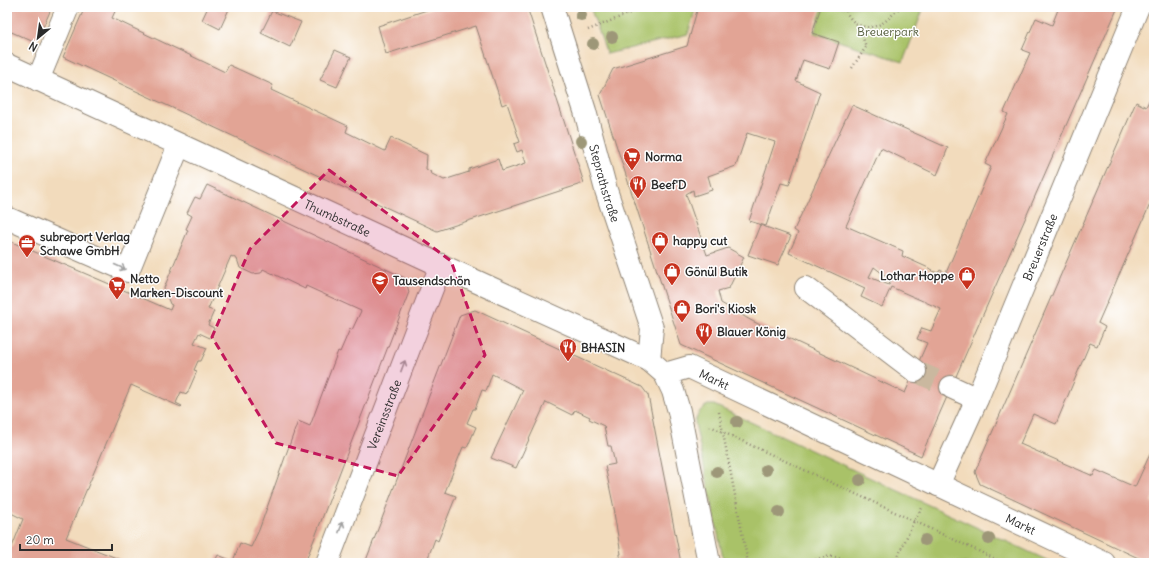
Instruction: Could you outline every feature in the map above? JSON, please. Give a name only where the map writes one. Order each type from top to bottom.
[{"type":"street","points":[[38,80],[68,7]]},
{"type":"street","name":"Steprathstraße","points":[[552,7],[585,111],[606,190],[652,328],[649,360]]},
{"type":"street","name":"Breuerstraße","points":[[938,485],[977,399],[1137,7]]},
{"type":"street","name":"Thumbstraße","points":[[7,65],[441,266],[649,360],[665,374]]},
{"type":"street","points":[[7,218],[128,271],[180,145]]},
{"type":"street","name":"Vereinsstraße","points":[[327,563],[441,266]]},
{"type":"street","points":[[806,288],[915,371]]},
{"type":"street","name":"Markt","points":[[665,374],[689,367],[1104,563]]},
{"type":"street","points":[[665,374],[673,391],[679,411],[709,563]]},
{"type":"street","points":[[952,387],[977,399]]},
{"type":"path","points":[[563,40],[645,7]]},
{"type":"path","points":[[845,7],[849,18],[859,26],[868,28],[883,23],[900,7]]},
{"type":"path","points":[[852,68],[866,47],[859,26]]},
{"type":"path","points":[[712,378],[748,563]]},
{"type":"path","points":[[679,411],[1004,563]]},
{"type":"path","points":[[895,563],[914,521],[938,485]]},
{"type":"path","points":[[808,563],[824,556],[840,558],[850,563]]},
{"type":"highlighted area","points":[[329,170],[451,261],[485,355],[398,476],[276,443],[212,337],[250,249]]},
{"type":"green space","points":[[590,7],[696,7],[688,34],[607,54]]},
{"type":"green space","name":"Breuerpark","points":[[823,7],[924,7],[903,62],[814,33]]},
{"type":"green space","points":[[708,405],[714,405],[1053,563],[724,563],[695,423],[699,412]]},
{"type":"building","points":[[7,7],[52,7],[36,43],[7,30]]},
{"type":"building","points":[[85,7],[117,7],[112,18],[225,72],[229,65],[273,85],[271,90],[348,126],[346,132],[385,151],[391,138],[427,155],[426,169],[431,172],[430,173],[444,180],[469,172],[469,169],[498,159],[502,171],[526,163],[522,150],[517,152],[514,144],[520,142],[507,103],[502,105],[476,26],[386,54],[378,26],[436,7],[527,7],[584,183],[437,231],[63,57]]},
{"type":"building","points":[[208,7],[230,7],[220,29],[202,20]]},
{"type":"building","points":[[698,7],[821,7],[812,33],[839,42],[830,69],[803,60],[796,81],[820,92],[789,185],[781,183],[766,226],[749,221],[775,142],[747,133],[736,166],[708,176],[712,190],[694,196],[693,190],[686,194],[707,255],[728,248],[744,257],[729,288],[718,291],[721,303],[752,321],[905,393],[927,343],[917,339],[922,328],[931,331],[941,309],[891,287],[882,307],[861,297],[865,288],[789,253],[798,233],[794,230],[852,105],[948,148],[937,175],[881,148],[846,226],[903,251],[902,256],[933,270],[932,271],[938,273],[940,270],[946,273],[991,167],[985,164],[1008,114],[1004,112],[1030,53],[1022,50],[1036,18],[1052,25],[1059,7],[1118,7],[921,456],[681,345],[600,95],[613,69],[687,46]],"holes":[[[874,267],[891,280],[889,285],[869,277]]]},
{"type":"building","points":[[272,11],[301,22],[290,47],[261,33]]},
{"type":"building","points":[[335,50],[351,57],[337,87],[320,80]]},
{"type":"building","points":[[1153,92],[1154,203],[1151,202],[1098,323],[1105,327],[1097,346],[1090,343],[1056,424],[1033,414],[1020,444],[1093,476],[1096,470],[1135,487],[1151,452],[1154,453],[1154,495],[1151,502],[1154,503],[1154,563],[1149,563],[980,484],[975,472],[1136,102],[1146,107]]},
{"type":"building","points":[[207,185],[405,278],[409,292],[305,563],[214,563],[218,555],[233,561],[240,543],[251,547],[259,530],[298,421],[310,426],[338,351],[340,352],[350,329],[352,330],[361,311],[306,286],[305,289],[263,269],[261,273],[253,274],[240,268],[237,259],[231,256],[208,309],[214,311],[208,325],[214,328],[210,338],[199,333],[194,343],[207,348],[201,361],[198,361],[194,370],[197,371],[187,394],[181,392],[176,403],[182,406],[181,407],[131,385],[66,538],[129,563],[7,563],[7,550],[12,547],[23,519],[7,511],[7,240],[170,310],[172,305],[170,304],[164,288],[188,230],[186,229],[192,216],[187,213],[195,197],[200,199]]},
{"type":"building","points":[[760,225],[791,236],[778,265],[748,255]]},
{"type":"building","points":[[475,310],[642,387],[648,395],[681,563],[618,563],[617,558],[620,558],[621,554],[615,513],[605,466],[615,464],[611,446],[608,446],[604,426],[589,419],[590,417],[575,410],[572,415],[546,402],[516,468],[491,458],[523,390],[492,374],[486,391],[482,390],[475,409],[473,409],[467,423],[476,427],[467,448],[463,447],[445,492],[456,496],[438,541],[435,539],[426,563],[365,563],[460,315]]},
{"type":"tunnel","points":[[915,371],[951,387]]},
{"type":"place","name":"Norma","points":[[632,171]]},
{"type":"place","name":"Beef'D","points":[[638,199]]},
{"type":"place","name":"happy cut","points":[[660,255]]},
{"type":"place","name":"subreport Verlag Schawe GmbH","points":[[27,258]]},
{"type":"place","name":"Gönül Butik","points":[[672,286]]},
{"type":"place","name":"Lothar Hoppe","points":[[967,290]]},
{"type":"place","name":"Tausendschön","points":[[380,295]]},
{"type":"place","name":"Netto Marken-Discount","points":[[117,300]]},
{"type":"place","name":"Bori's Kiosk","points":[[682,323]]},
{"type":"place","name":"Blauer König","points":[[704,346]]},
{"type":"place","name":"BHASIN","points":[[568,362]]}]
